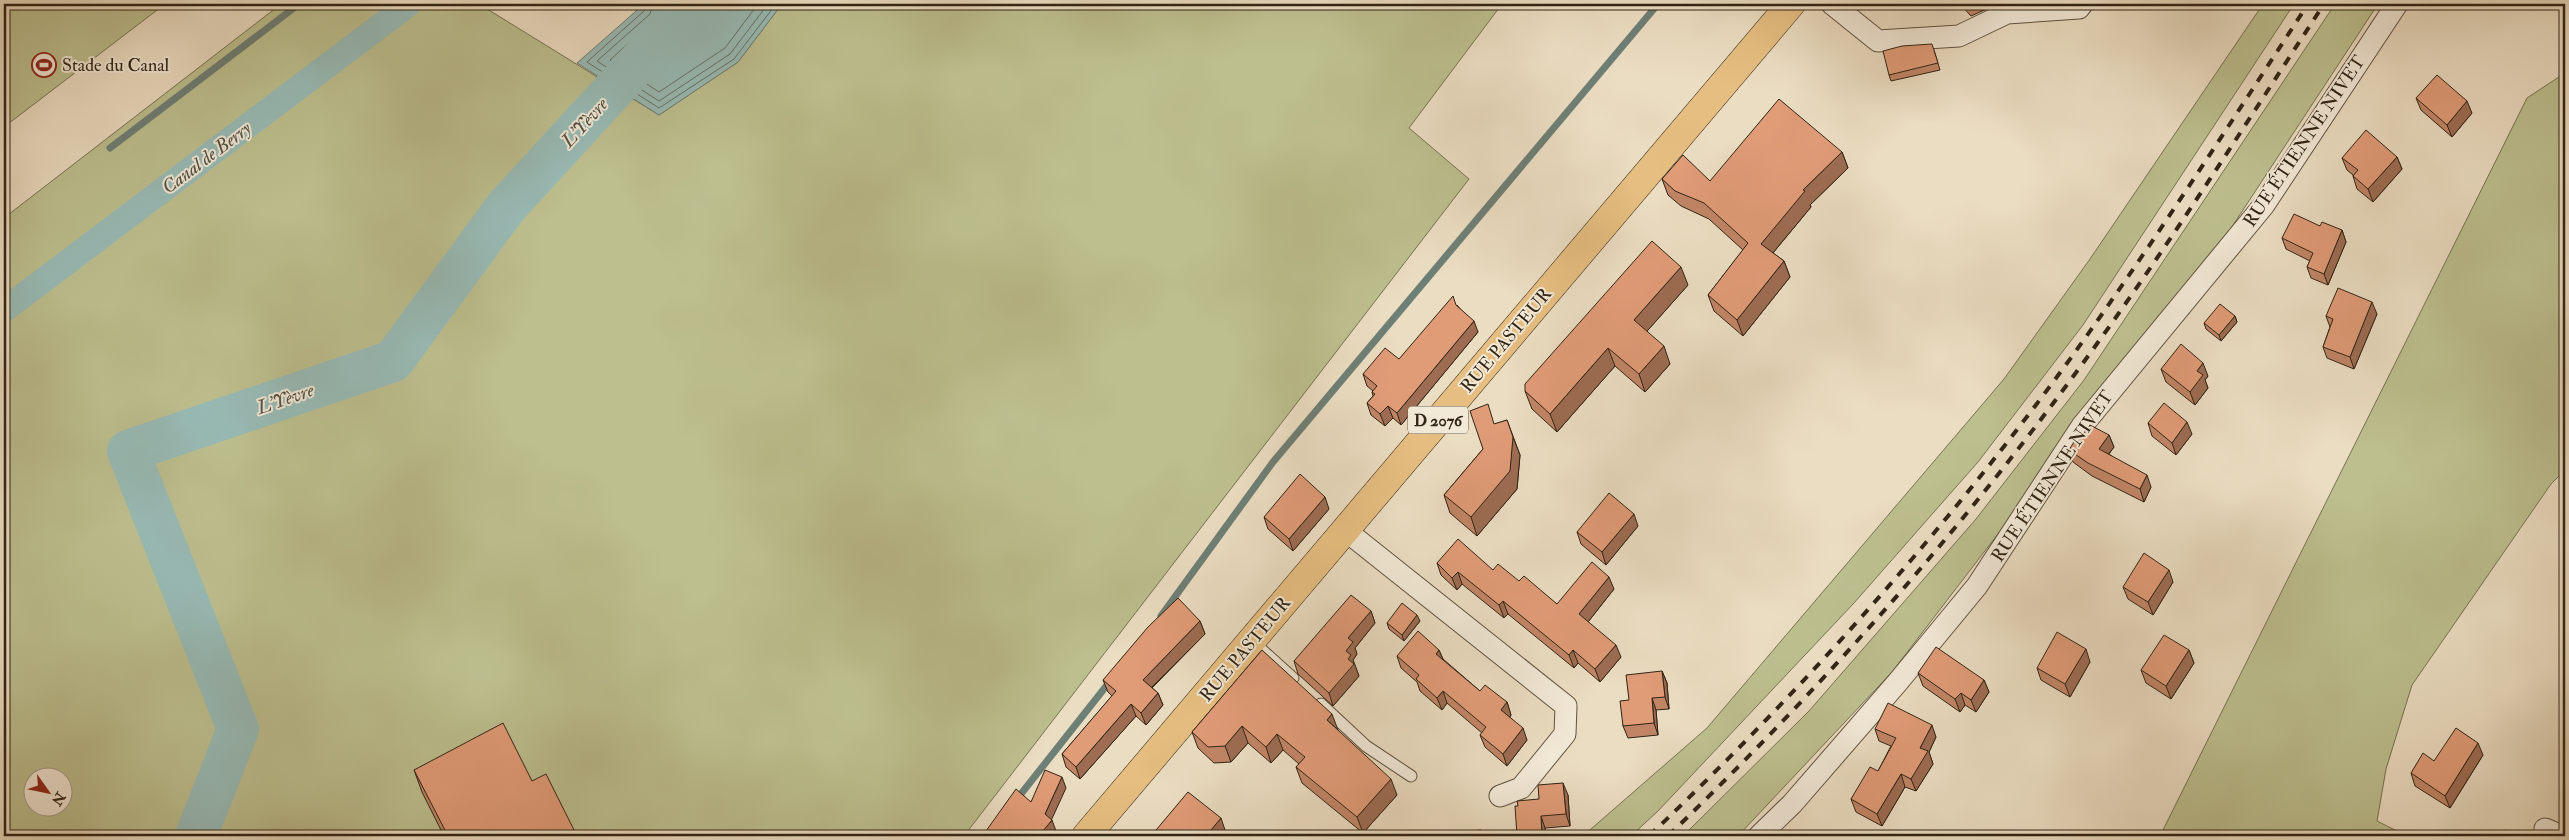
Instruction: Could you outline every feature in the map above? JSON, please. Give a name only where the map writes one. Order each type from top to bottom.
[{"type":"main road","name":"RUE PASTEUR","points":[[1086,836],[1791,4]]},
{"type":"street","points":[[1832,4],[1878,41],[1959,36],[2007,13],[2079,8],[2082,4]]},
{"type":"street","name":"RUE ÉTIENNE NIVET","points":[[1759,836],[1792,804],[1977,586],[2082,426],[2264,205],[2396,4]]},
{"type":"street","points":[[1345,530],[1566,706],[1565,734],[1521,788],[1500,796]]},
{"type":"lane","points":[[1252,641],[1366,746],[1411,776]]},
{"type":"green space","name":"Stade du Canal","points":[[4,4],[165,4],[4,127]]},
{"type":"green space","points":[[281,4],[479,4],[659,115],[738,62],[782,4],[1502,4],[1409,128],[1469,179],[964,836],[4,836],[4,218]]},
{"type":"green space","points":[[2263,4],[2294,4],[2083,325],[1978,462],[1854,603],[1658,811],[1631,836],[1583,836],[1707,728],[2004,379],[2090,259]]},
{"type":"green space","points":[[2335,4],[2378,4],[2222,242],[2092,397],[2014,513],[1892,672],[1738,836],[1683,836],[1809,711],[1976,519],[2084,380]]},
{"type":"green space","points":[[2565,73],[2565,470],[2551,484],[2412,685],[2386,769],[2377,821],[2407,836],[2160,836],[2527,98]]},
{"type":"water","points":[[644,4],[782,4],[738,62],[659,115],[577,63]]},
{"type":"building","points":[[1932,44],[1938,63],[1889,75],[1883,51],[1902,46]]},
{"type":"building","points":[[2437,75],[2467,101],[2447,125],[2416,98]]},
{"type":"building","points":[[1779,99],[1842,152],[1803,190],[1805,191],[1761,244],[1784,261],[1737,320],[1708,295],[1748,243],[1704,203],[1675,191],[1662,179],[1683,155],[1710,181]]},
{"type":"building","points":[[2366,130],[2397,157],[2368,189],[2353,176],[2358,170],[2342,158]]},
{"type":"building","points":[[2294,214],[2320,226],[2322,222],[2342,230],[2324,274],[2307,267],[2313,253],[2282,238]]},
{"type":"building","points":[[1652,241],[1681,267],[1634,320],[1664,346],[1639,374],[1608,348],[1550,414],[1525,391],[1525,384]]},
{"type":"building","points":[[2338,288],[2372,302],[2350,357],[2323,347],[2333,319],[2326,316]]},
{"type":"building","points":[[1453,296],[1456,305],[1474,321],[1397,413],[1388,406],[1380,414],[1367,403],[1375,394],[1372,392],[1377,386],[1363,374],[1385,348],[1399,359]]},
{"type":"building","points":[[2220,304],[2235,316],[2219,335],[2204,323]]},
{"type":"building","points":[[2181,344],[2203,363],[2197,371],[2203,375],[2190,392],[2161,369]]},
{"type":"building","points":[[2164,403],[2187,422],[2172,443],[2148,423]]},
{"type":"building","points":[[1488,404],[1494,424],[1507,420],[1513,437],[1510,471],[1471,517],[1444,495],[1483,449],[1470,411]]},
{"type":"building","points":[[2090,425],[2109,435],[2099,449],[2147,475],[2140,489],[2088,463],[2069,450],[2077,437],[2080,438]]},
{"type":"building","points":[[1300,474],[1325,497],[1289,539],[1264,517]]},
{"type":"building","points":[[1609,493],[1634,514],[1602,552],[1577,532]]},
{"type":"building","points":[[1458,539],[1493,570],[1498,564],[1519,581],[1524,576],[1557,604],[1592,562],[1609,577],[1579,614],[1616,645],[1595,669],[1573,650],[1569,655],[1503,601],[1499,605],[1458,572],[1452,578],[1437,563]]},
{"type":"building","points":[[2144,553],[2169,570],[2148,602],[2123,587]]},
{"type":"building","points":[[1351,595],[1371,611],[1348,638],[1353,642],[1346,651],[1351,655],[1348,659],[1354,664],[1329,693],[1294,661]]},
{"type":"building","points":[[1178,598],[1200,621],[1143,680],[1158,693],[1141,713],[1131,704],[1076,767],[1062,754],[1116,691],[1103,680],[1148,627]]},
{"type":"building","points":[[1402,603],[1417,615],[1402,635],[1387,623]]},
{"type":"building","points":[[1418,631],[1439,650],[1436,654],[1480,691],[1485,685],[1507,702],[1501,710],[1523,728],[1503,754],[1480,735],[1486,727],[1443,691],[1437,698],[1416,679],[1419,675],[1397,656]]},
{"type":"building","points":[[2057,632],[2086,649],[2065,684],[2037,668]]},
{"type":"building","points":[[2164,635],[2189,650],[2166,686],[2141,670]]},
{"type":"building","points":[[1936,647],[1984,680],[1971,700],[1961,693],[1955,699],[1918,673]]},
{"type":"building","points":[[1262,650],[1332,714],[1327,720],[1391,779],[1357,817],[1296,767],[1305,757],[1277,734],[1266,747],[1242,726],[1225,746],[1208,747],[1192,732]]},
{"type":"building","points":[[1662,671],[1665,697],[1652,698],[1654,723],[1623,726],[1620,701],[1629,700],[1626,675]]},
{"type":"building","points":[[1888,703],[1932,725],[1920,748],[1928,751],[1911,779],[1901,774],[1877,814],[1851,799],[1870,767],[1878,771],[1896,738],[1875,729]]},
{"type":"building","points":[[503,723],[532,781],[546,774],[577,836],[448,836],[414,770]]},
{"type":"building","points":[[2456,728],[2478,743],[2445,796],[2411,773],[2423,753],[2434,761]]},
{"type":"building","points":[[1045,770],[1062,777],[1045,814],[1052,820],[1039,836],[992,836],[986,831],[1016,789],[1031,802]]},
{"type":"building","points":[[1563,783],[1566,814],[1541,816],[1542,835],[1517,836],[1515,806],[1518,806],[1517,801],[1539,799],[1538,785]]},
{"type":"building","points":[[1188,792],[1221,818],[1206,836],[1151,836]]},
{"type":"building","points":[[1481,830],[1481,836],[1450,836],[1449,833]]},
{"type":"building","points":[[2504,830],[2515,836],[2500,836]]},
{"type":"building","points":[[1857,831],[1866,836],[1853,836]]},
{"type":"waterway","points":[[110,148],[299,4]]},
{"type":"waterway","name":"Canal de Berry","points":[[4,310],[409,4]]},
{"type":"waterway","name":"L'Yèvre","points":[[196,836],[238,729],[128,451],[393,361],[506,207],[692,4]]},
{"type":"waterway","points":[[1161,616],[1273,462],[1658,4]]},
{"type":"waterway","points":[[1017,799],[1111,680]]},
{"type":"railway","points":[[1649,836],[1707,780],[1818,665],[1924,544],[2025,419],[2073,355],[2133,269],[2308,4]]},
{"type":"railway","points":[[1668,836],[1779,725],[1886,609],[2036,426],[2115,319],[2206,185],[2324,4]]},
{"type":"place","name":"Stade du Canal","points":[[44,65]]}]
